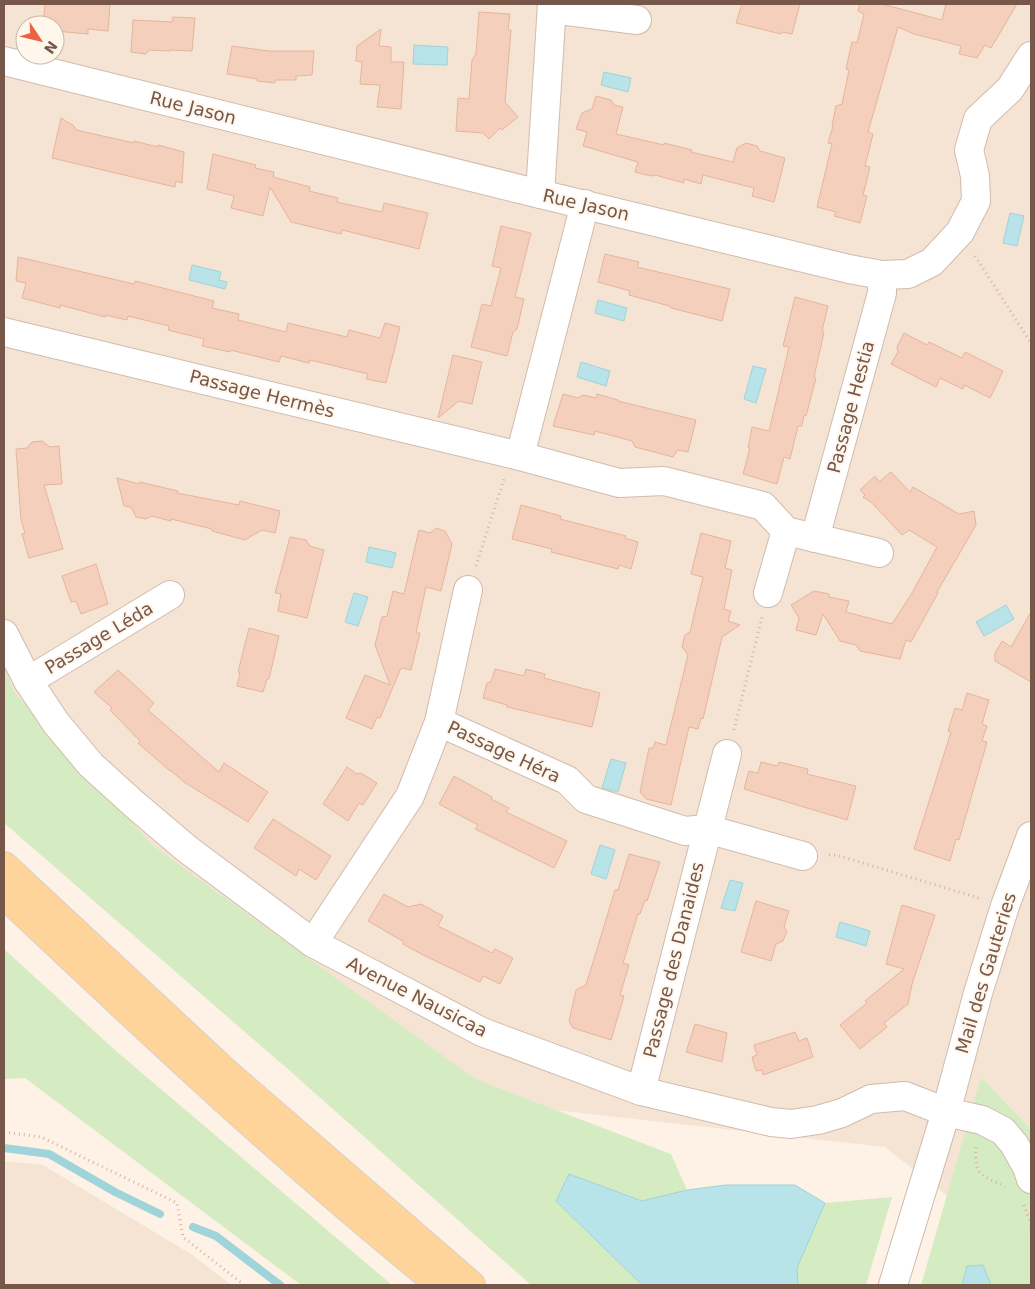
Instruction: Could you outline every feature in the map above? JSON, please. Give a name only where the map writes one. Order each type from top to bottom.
[{"type":"main road","points":[[4,866],[217,1064],[471,1285]]},
{"type":"main road","points":[[4,894],[171,1051],[357,1215],[441,1285]]},
{"type":"street","points":[[540,194],[552,6],[637,20]]},
{"type":"street","name":"Rue Jason","points":[[4,61],[540,194],[849,269],[882,275],[908,274],[932,262],[960,232],[976,201],[975,176],[969,150],[978,119],[1010,89],[1031,56]]},
{"type":"street","points":[[520,456],[585,204]]},
{"type":"street","name":"Passage Hestia","points":[[815,538],[882,292],[882,275]]},
{"type":"street","name":"Passage Hermès","points":[[4,332],[520,456],[618,483],[664,481],[763,506],[786,531]]},
{"type":"street","points":[[768,593],[786,531],[879,554]]},
{"type":"street","name":"Passage Héra","points":[[313,943],[410,796],[439,722],[468,590]]},
{"type":"street","name":"Passage Léda","points":[[28,681],[170,595]]},
{"type":"street","name":"Avenue Nausicaa","points":[[4,634],[28,681],[56,723],[91,765],[187,849],[313,943],[482,1032],[641,1091],[771,1122],[791,1124],[818,1120],[842,1113],[871,1099],[905,1096],[946,1112],[982,1120],[1003,1131],[1014,1144],[1027,1167],[1026,1189]]},
{"type":"street","name":"Passage Héra","points":[[439,722],[567,780],[586,799],[685,831],[707,830]]},
{"type":"street","name":"Passage des Danaides","points":[[641,1091],[727,754]]},
{"type":"street","points":[[707,830],[803,856]]},
{"type":"street","name":"Mail des Gauteries","points":[[893,1285],[946,1112],[978,993],[1005,906],[1031,836]]},
{"type":"path","points":[[960,232],[1031,343]]},
{"type":"path","points":[[468,590],[504,478],[520,456]]},
{"type":"path","points":[[727,754],[768,593]]},
{"type":"path","points":[[803,856],[836,855],[1005,906]]},
{"type":"path","points":[[982,1120],[976,1139],[975,1159],[977,1170],[985,1178],[1006,1188]]},
{"type":"path","points":[[4,1132],[41,1137],[177,1204],[183,1237],[244,1285]]},
{"type":"path","points":[[1026,1189],[1027,1211],[1031,1225]]},
{"type":"shaded area","points":[[4,4],[1031,4],[1031,1129],[981,1077],[947,1196],[885,1147],[492,1103],[148,863],[4,698]]},
{"type":"shaded area","points":[[4,1161],[43,1165],[191,1254],[231,1285],[4,1285]]},
{"type":"green space","points":[[4,665],[14,692],[152,845],[475,1079],[671,1154],[687,1190],[643,1201],[569,1174],[556,1201],[642,1285],[531,1285],[290,1071],[4,823]]},
{"type":"green space","points":[[4,949],[116,1051],[392,1285],[301,1285],[25,1078],[4,1079]]},
{"type":"green space","points":[[981,1077],[1031,1129],[1031,1285],[921,1285]]},
{"type":"green space","points":[[892,1197],[866,1285],[798,1285],[797,1268],[825,1203]]},
{"type":"water","points":[[414,45],[448,47],[447,65],[413,64]]},
{"type":"water","points":[[604,72],[631,78],[628,92],[601,85]]},
{"type":"water","points":[[1010,213],[1024,216],[1017,246],[1003,243]]},
{"type":"water","points":[[192,265],[221,272],[219,280],[227,282],[225,289],[189,280]]},
{"type":"water","points":[[598,300],[627,308],[624,321],[595,313]]},
{"type":"water","points":[[581,362],[610,371],[606,386],[577,377]]},
{"type":"water","points":[[753,366],[766,369],[756,403],[744,399]]},
{"type":"water","points":[[369,547],[396,553],[392,568],[366,562]]},
{"type":"water","points":[[354,593],[368,597],[358,626],[345,622]]},
{"type":"water","points":[[1006,605],[1014,619],[984,636],[976,622]]},
{"type":"water","points":[[611,759],[626,763],[618,792],[602,788]]},
{"type":"water","points":[[600,845],[615,850],[606,879],[591,874]]},
{"type":"water","points":[[730,880],[743,883],[735,911],[721,908]]},
{"type":"water","points":[[840,922],[870,931],[866,946],[836,937]]},
{"type":"water","points":[[569,1174],[642,1201],[687,1190],[726,1185],[795,1185],[825,1203],[797,1268],[798,1285],[642,1285],[556,1201]]},
{"type":"water","points":[[983,1265],[991,1285],[962,1285],[967,1266]]},
{"type":"building","points":[[45,4],[110,4],[108,31],[88,29],[88,34],[65,32],[65,15],[44,15]]},
{"type":"building","points":[[742,4],[800,4],[792,34],[782,32],[781,34],[736,23]]},
{"type":"building","points":[[860,4],[882,4],[942,20],[946,4],[1017,4],[991,48],[985,45],[977,58],[959,54],[961,46],[914,34],[898,27],[868,132],[873,134],[865,166],[870,167],[863,195],[867,196],[860,223],[834,216],[836,212],[817,207],[832,144],[828,143],[836,106],[842,104],[849,70],[846,69],[852,42],[857,43],[864,14],[858,11]]},
{"type":"building","points":[[479,12],[510,14],[508,30],[511,30],[505,102],[518,117],[502,130],[500,128],[489,139],[483,133],[456,131],[458,98],[469,99],[472,60],[476,54]]},
{"type":"building","points":[[173,17],[195,18],[192,51],[149,50],[146,54],[131,52],[133,20],[172,22]]},
{"type":"building","points":[[381,29],[379,46],[391,47],[391,62],[404,62],[401,109],[377,107],[380,85],[360,84],[362,62],[356,61],[357,46]]},
{"type":"building","points":[[232,46],[269,51],[314,51],[312,75],[296,76],[296,80],[275,80],[275,83],[227,74]]},
{"type":"building","points":[[596,96],[611,100],[614,105],[623,107],[616,134],[664,145],[664,143],[692,150],[691,152],[733,162],[737,148],[746,143],[757,146],[760,151],[785,158],[774,202],[752,196],[754,188],[703,175],[701,184],[684,179],[684,183],[635,172],[638,162],[583,146],[587,132],[576,129],[582,113],[592,109]]},
{"type":"building","points":[[61,118],[74,126],[76,130],[134,143],[134,141],[158,147],[158,145],[184,152],[182,183],[176,181],[175,187],[52,158]]},
{"type":"building","points":[[213,154],[256,165],[255,168],[274,172],[273,177],[310,187],[309,191],[338,198],[337,202],[382,212],[384,203],[428,213],[419,249],[342,230],[341,234],[291,222],[270,187],[263,216],[231,208],[234,196],[207,189]]},
{"type":"building","points":[[501,226],[531,233],[515,297],[524,299],[517,329],[513,332],[507,356],[471,347],[482,304],[491,306],[501,268],[492,266]]},
{"type":"building","points":[[605,254],[639,262],[637,267],[730,289],[722,321],[629,295],[630,291],[598,282]]},
{"type":"building","points":[[18,257],[134,284],[135,281],[214,301],[212,308],[239,314],[238,320],[286,332],[288,323],[347,337],[349,330],[380,338],[385,323],[400,327],[386,383],[366,379],[368,374],[310,360],[309,363],[281,356],[279,362],[230,350],[230,352],[202,346],[204,339],[168,330],[169,326],[128,316],[127,320],[105,315],[105,317],[60,305],[60,308],[22,298],[26,283],[16,281]]},
{"type":"building","points":[[795,297],[828,306],[814,377],[816,378],[806,416],[804,415],[802,426],[798,426],[790,459],[784,457],[777,484],[743,474],[750,448],[748,448],[752,427],[769,431],[789,347],[783,346]]},
{"type":"building","points":[[904,333],[927,345],[929,342],[962,358],[965,352],[1003,371],[990,398],[964,385],[963,389],[940,378],[936,387],[891,364],[898,352],[897,347]]},
{"type":"building","points":[[453,355],[482,362],[472,404],[459,401],[438,418]]},
{"type":"building","points":[[563,394],[578,398],[583,395],[596,398],[597,394],[696,420],[688,452],[678,450],[673,457],[635,447],[632,441],[595,431],[594,435],[553,426]]},
{"type":"building","points":[[42,441],[50,447],[59,446],[62,484],[44,485],[63,549],[29,558],[22,534],[25,533],[21,520],[16,449],[27,448],[32,442]]},
{"type":"building","points":[[891,472],[910,492],[913,487],[959,514],[974,511],[976,525],[937,592],[911,642],[906,640],[900,659],[860,651],[856,645],[840,641],[823,614],[816,635],[796,630],[799,618],[791,605],[814,591],[829,594],[829,597],[849,601],[846,612],[892,624],[912,593],[937,547],[909,530],[902,535],[871,502],[863,497],[865,495],[860,490],[875,476],[879,482]]},
{"type":"building","points":[[117,478],[178,491],[177,493],[239,505],[240,501],[280,511],[275,533],[262,530],[245,540],[212,531],[212,529],[171,519],[171,521],[152,516],[146,519],[136,517],[131,507],[124,506]]},
{"type":"building","points":[[521,505],[561,516],[560,519],[626,536],[625,538],[638,542],[631,569],[619,565],[618,569],[551,552],[552,549],[512,539]]},
{"type":"building","points":[[436,528],[445,531],[452,544],[441,591],[426,587],[416,633],[420,633],[411,670],[401,668],[380,718],[377,717],[372,729],[346,718],[365,675],[390,685],[375,645],[382,617],[387,616],[393,591],[404,594],[419,530],[430,533]]},
{"type":"building","points":[[701,533],[731,541],[725,568],[732,570],[724,609],[731,611],[728,621],[740,625],[722,637],[703,719],[701,718],[698,729],[689,727],[671,805],[646,799],[640,792],[649,748],[653,748],[655,742],[666,745],[688,655],[682,647],[685,635],[690,632],[703,577],[691,574]]},
{"type":"building","points":[[290,537],[306,540],[310,546],[324,550],[307,618],[278,611],[281,594],[275,593]]},
{"type":"building","points":[[96,564],[108,604],[81,614],[76,601],[71,602],[62,576]]},
{"type":"building","points":[[1031,612],[1031,682],[995,661],[995,653],[1002,641],[1011,647]]},
{"type":"building","points":[[249,628],[279,636],[269,679],[267,679],[263,692],[237,686],[240,673],[238,672]]},
{"type":"building","points":[[495,669],[524,676],[526,669],[545,674],[544,678],[600,693],[592,727],[507,707],[507,705],[483,698],[487,683],[491,682]]},
{"type":"building","points":[[118,670],[154,703],[148,710],[219,772],[224,763],[268,792],[248,822],[184,782],[170,771],[138,743],[140,741],[110,710],[112,708],[94,692]]},
{"type":"building","points":[[967,693],[989,700],[982,724],[987,726],[982,741],[987,742],[959,840],[956,839],[950,861],[914,849],[951,732],[948,731],[955,708],[962,710]]},
{"type":"building","points":[[761,762],[777,766],[779,762],[808,769],[807,774],[856,786],[847,820],[744,789],[749,771],[758,773]]},
{"type":"building","points":[[347,767],[377,783],[363,805],[359,803],[348,821],[323,804]]},
{"type":"building","points":[[454,776],[509,808],[506,812],[567,841],[554,868],[475,829],[478,825],[439,804]]},
{"type":"building","points":[[273,819],[331,856],[316,880],[299,869],[296,876],[254,848]]},
{"type":"building","points":[[629,854],[660,862],[647,901],[645,900],[640,914],[638,914],[623,963],[629,965],[620,995],[624,996],[611,1040],[573,1028],[569,1021],[576,990],[586,985],[615,890],[618,890]]},
{"type":"building","points":[[384,894],[408,907],[421,904],[443,916],[438,926],[492,953],[495,949],[513,958],[500,984],[483,976],[480,982],[421,954],[368,921]]},
{"type":"building","points":[[756,901],[789,911],[784,927],[787,931],[783,941],[776,944],[771,961],[741,952]]},
{"type":"building","points":[[902,905],[935,915],[912,984],[908,1004],[884,1023],[887,1027],[860,1049],[840,1025],[867,1003],[865,1001],[904,969],[886,964]]},
{"type":"building","points":[[695,1024],[727,1033],[722,1062],[686,1052]]},
{"type":"building","points":[[795,1032],[799,1041],[807,1038],[813,1057],[763,1075],[762,1070],[756,1071],[752,1057],[757,1055],[754,1045]]},
{"type":"waterway","points":[[4,1148],[49,1154],[115,1192],[160,1214]]},
{"type":"waterway","points":[[193,1227],[216,1236],[280,1285]]}]
